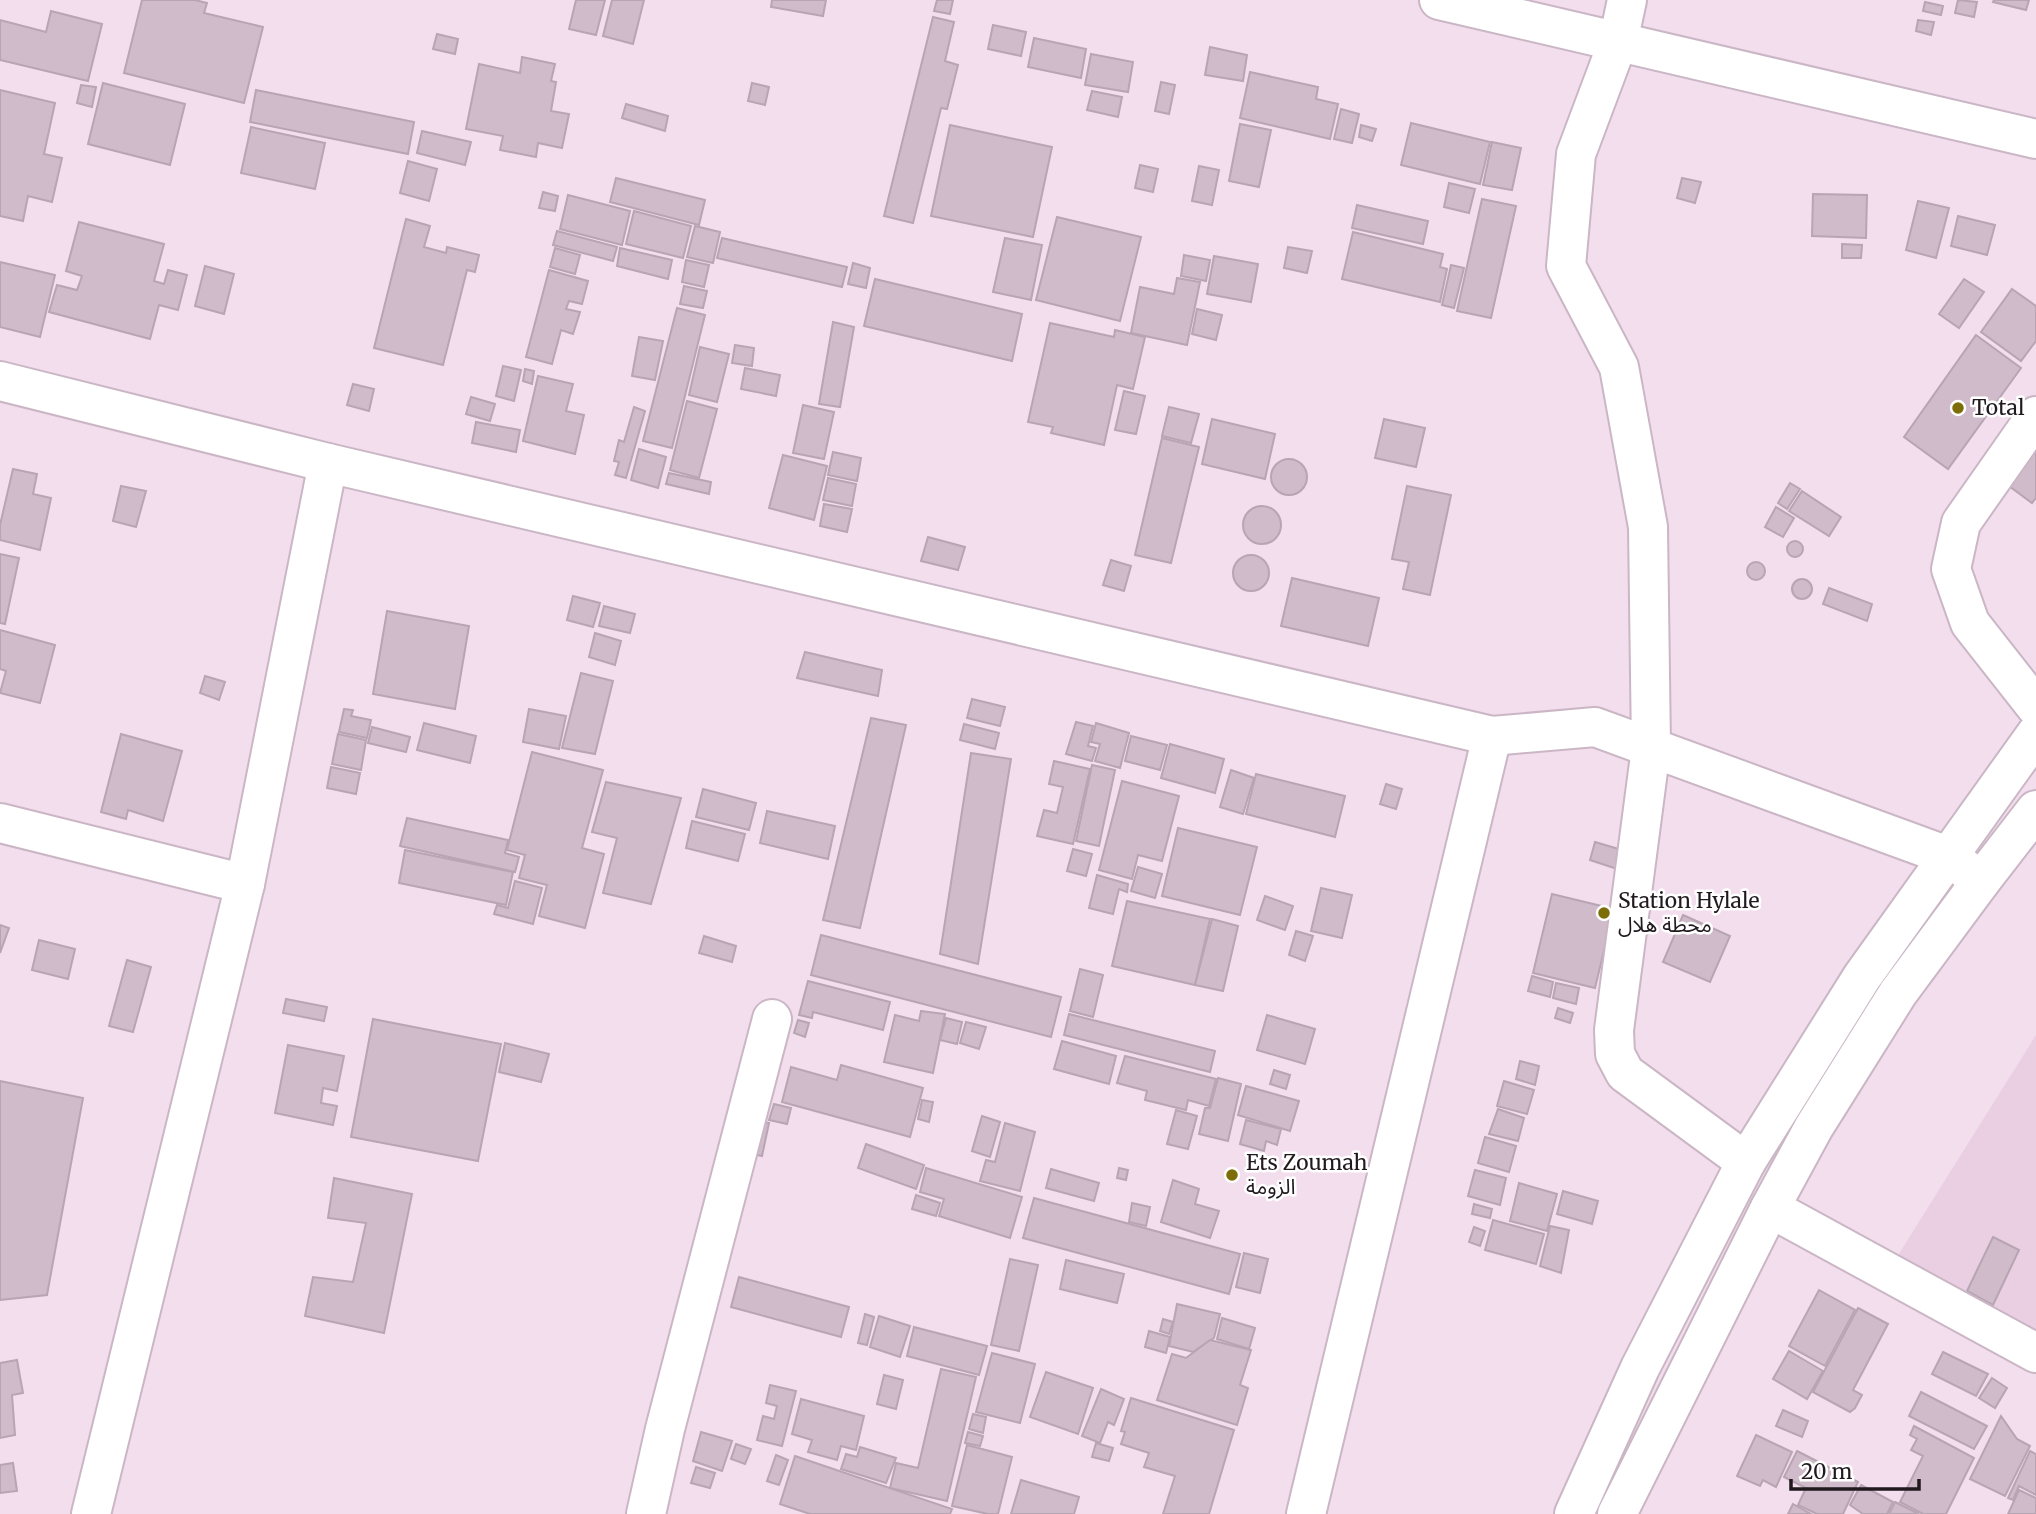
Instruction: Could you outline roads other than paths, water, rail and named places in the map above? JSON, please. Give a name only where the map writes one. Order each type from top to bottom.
[{"type":"street","points":[[1439,0],[2036,139]]},
{"type":"street","points":[[1627,0],[1618,42],[1576,154],[1566,267],[1619,367],[1648,527],[1651,748],[1614,1030],[1615,1054],[1625,1073],[1746,1162]]},
{"type":"street","points":[[0,381],[328,463],[1492,736],[1595,727],[1948,856],[1981,881]]},
{"type":"street","points":[[2036,416],[1961,523],[1951,569],[1970,623],[2036,707]]},
{"type":"street","points":[[91,1514],[245,884],[328,463]]},
{"type":"street","points":[[1574,1514],[1640,1368],[1746,1162],[1862,977],[2036,734]]},
{"type":"street","points":[[1306,1514],[1492,736]]},
{"type":"street","points":[[1617,1514],[1770,1208],[1814,1127],[1898,993],[2036,810]]},
{"type":"street","points":[[0,823],[245,884]]},
{"type":"street","points":[[646,1514],[668,1416],[772,1019]]},
{"type":"street","points":[[1770,1208],[2036,1353]]},
{"type":"place","name":"Total","points":[[1958,408]]},
{"type":"place","name":"Station Hylale محطة هلال","points":[[1604,913]]},
{"type":"place","name":"Ets Zoumah الزومة","points":[[1232,1175]]}]
